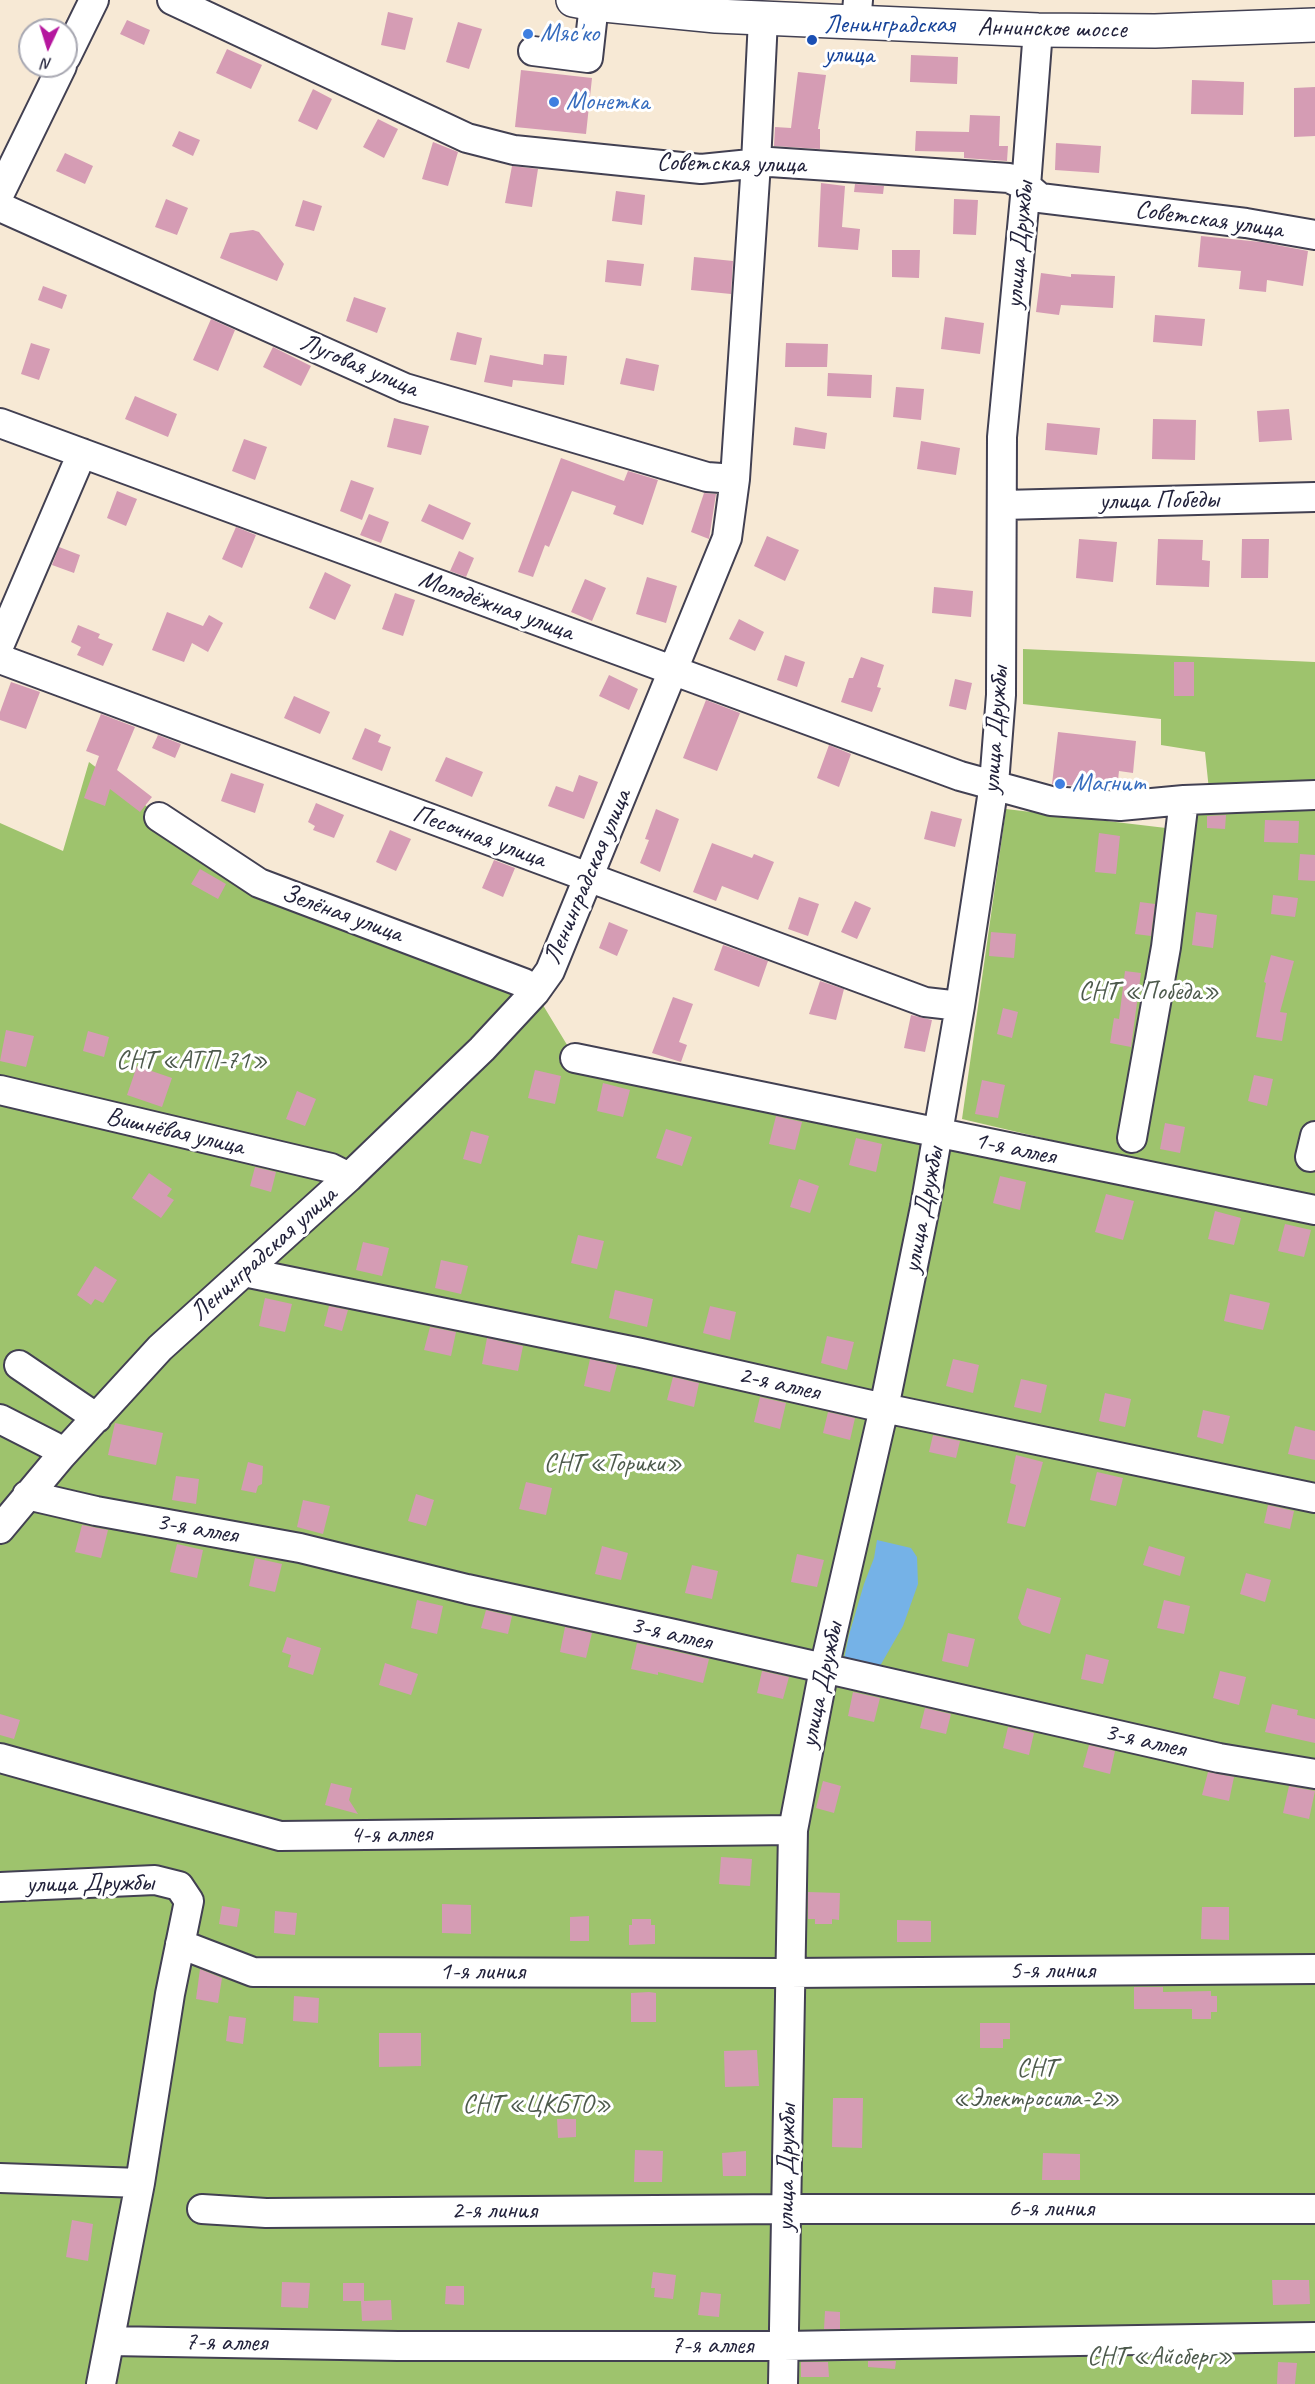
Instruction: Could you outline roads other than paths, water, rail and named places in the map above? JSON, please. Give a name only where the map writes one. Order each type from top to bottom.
[{"type":"main road","name":"Аннинское шоссе","points":[[584,2],[763,19],[857,12],[1038,30],[1167,31],[1315,25]]},
{"type":"street","points":[[78,33],[94,0]]},
{"type":"street","name":"Советская улица","points":[[172,0],[467,138],[514,150],[701,169],[770,162],[1009,178],[1026,186],[1040,198],[1246,223],[1315,234]]},
{"type":"street","points":[[533,51],[588,57],[584,2]]},
{"type":"street","name":"Ленинградская улица","points":[[0,1529],[61,1456],[160,1348],[349,1177],[482,1049],[535,992],[550,971],[727,538],[735,479],[756,164],[763,19]]},
{"type":"street","name":"улица Дружбы","points":[[783,2384],[793,1830],[824,1669],[884,1408],[939,1133],[994,784],[1001,695],[1002,438],[1038,30]]},
{"type":"street","points":[[0,193],[56,78]]},
{"type":"street","name":"Луговая улица","points":[[0,207],[405,388],[707,477],[735,479]]},
{"type":"street","name":"Молодёжная улица","points":[[0,423],[960,776],[1051,801],[1120,806],[1184,800],[1315,795]]},
{"type":"street","points":[[0,644],[82,453]]},
{"type":"street","name":"улица Победы","points":[[1003,505],[1315,497]]},
{"type":"street","name":"Песочная улица","points":[[0,659],[925,1002],[960,1006]]},
{"type":"street","points":[[1132,1137],[1166,947],[1184,800]]},
{"type":"street","name":"Зелёная улица","points":[[159,817],[259,883],[524,983],[535,992]]},
{"type":"street","name":"1-я аллея","points":[[575,1058],[1315,1210]]},
{"type":"street","name":"Вишнёвая улица","points":[[0,1090],[331,1168],[349,1177]]},
{"type":"street","name":"2-я аллея","points":[[244,1272],[641,1353],[884,1408],[1315,1498]]},
{"type":"street","points":[[19,1365],[97,1418]]},
{"type":"street","points":[[0,1419],[53,1446],[61,1456]]},
{"type":"street","name":"3-я аллея","points":[[27,1495],[96,1511],[300,1548],[466,1589],[976,1701],[1219,1758],[1315,1774]]},
{"type":"street","name":"4-я аллея","points":[[0,1758],[280,1836],[793,1830]]},
{"type":"street","name":"улица Дружбы","points":[[0,1887],[155,1880],[179,1886],[189,1901],[180,1944]]},
{"type":"street","points":[[101,2384],[140,2183],[180,1944]]},
{"type":"street","name":"1-я линия","points":[[180,1944],[253,1972],[789,1973]]},
{"type":"street","name":"5-я линия","points":[[789,1973],[1315,1969]]},
{"type":"street","points":[[0,2178],[140,2183]]},
{"type":"street","name":"2-я линия","points":[[202,2209],[266,2213],[786,2209]]},
{"type":"street","name":"6-я линия","points":[[786,2209],[1315,2209]]},
{"type":"street","name":"7-я аллея","points":[[110,2341],[398,2346],[784,2346],[1315,2337]]},
{"type":"water","points":[[877,1540],[911,1548],[917,1557],[918,1584],[903,1626],[880,1666],[844,1659],[864,1584],[874,1558]]},
{"type":"place","name":"Мяс'ко","points":[[528,34]]},
{"type":"place","name":"Ленинградская улица","points":[[812,40]]},
{"type":"place","name":"Монетка","points":[[554,102]]},
{"type":"place","name":"Магнит","points":[[1060,784]]},
{"type":"park label","name":"СНТ «Победа»","points":[[1149,992]]},
{"type":"park label","name":"СНТ «АТП-71»","points":[[192,1061]]},
{"type":"park label","name":"СНТ «Торики»","points":[[613,1464]]},
{"type":"park label","name":"СНТ «Электросила-2»","points":[[1036,2084]]},
{"type":"park label","name":"СНТ «ЦКБТО»","points":[[537,2105]]},
{"type":"park label","name":"СНТ «Айсберг»","points":[[1160,2357]]}]
